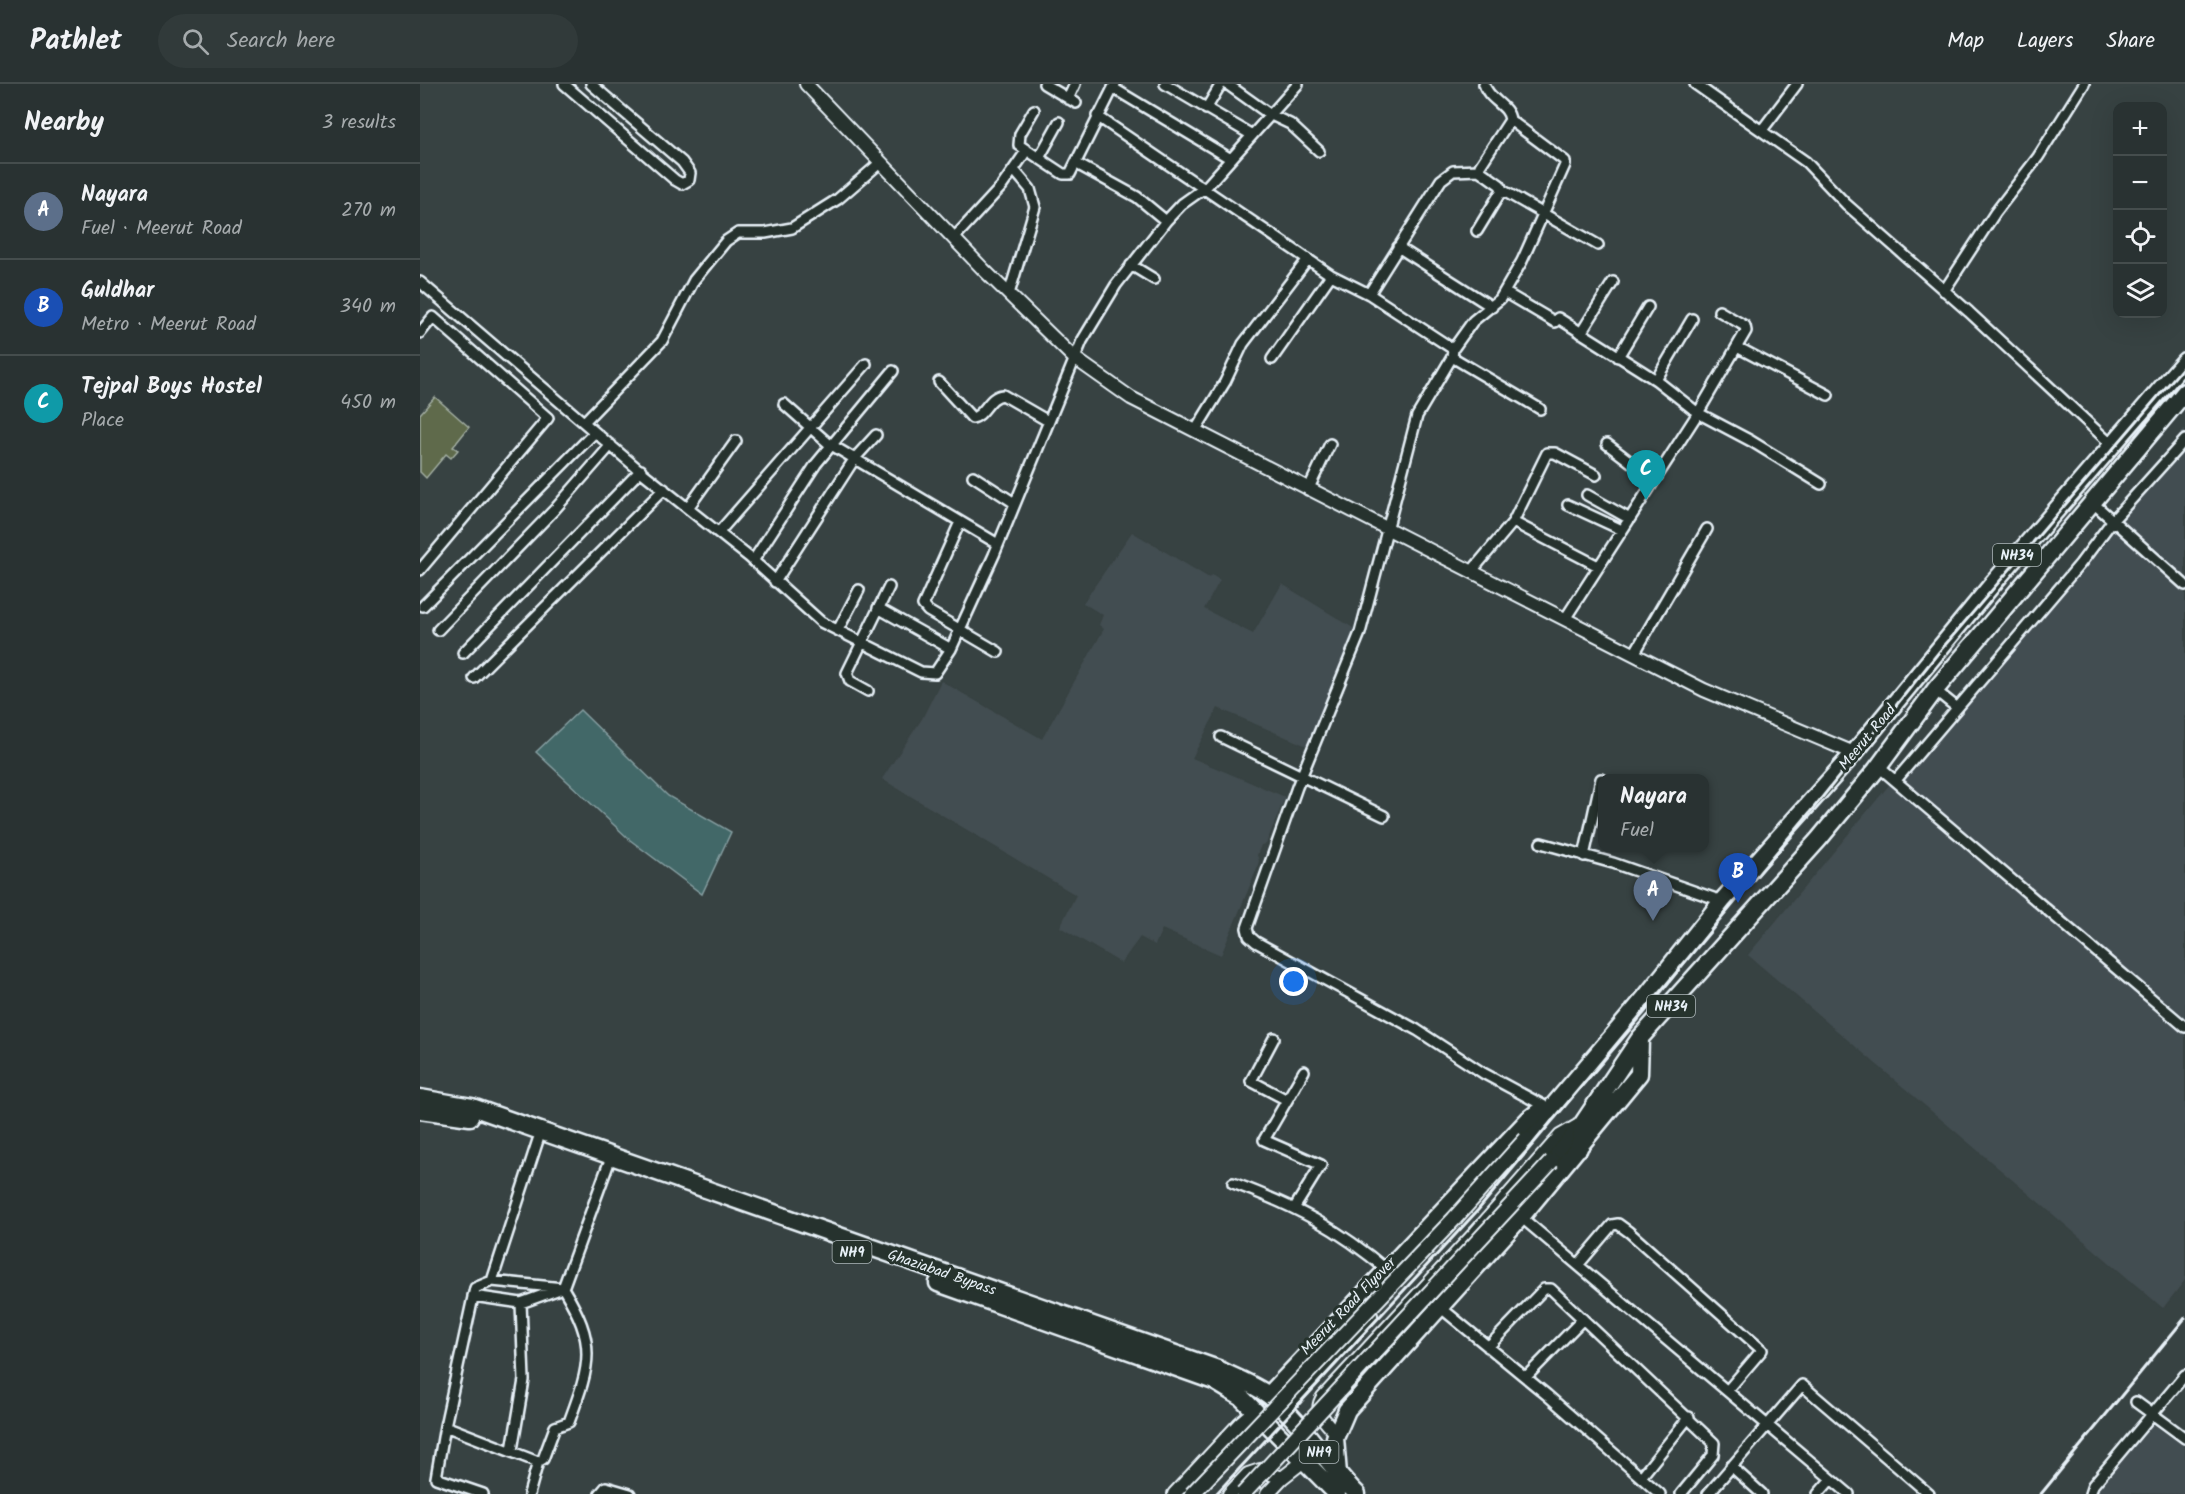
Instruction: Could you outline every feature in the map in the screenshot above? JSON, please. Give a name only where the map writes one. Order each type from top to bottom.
[{"type":"highway","name":"Meerut Road","points":[[1549,1111],[1722,901],[1854,753],[1995,581],[2185,361]]},
{"type":"highway","name":"Meerut Road","points":[[1583,1123],[1640,1038],[1761,905],[1879,767],[1935,690],[2185,392]]},
{"type":"highway","points":[[1338,1475],[1334,1447],[1336,1433],[1347,1410],[1521,1217],[1639,1074],[1640,1038],[1622,1025]]},
{"type":"highway","name":"Ghaziabad Bypass","points":[[420,1098],[472,1107],[663,1180],[1214,1381],[1231,1390],[1255,1410],[1305,1460]]},
{"type":"highway","name":"Ghaziabad Bypass","points":[[420,1110],[476,1118],[608,1165],[663,1180],[1218,1369],[1269,1395],[1284,1408]]},
{"type":"highway","points":[[1269,1395],[1529,1119],[1538,1112],[1549,1111]]},
{"type":"highway","points":[[1579,1149],[1583,1123]]},
{"type":"highway","points":[[1291,1371],[1308,1383]]},
{"type":"highway","name":"NH9","points":[[1284,1408],[1338,1475],[1357,1494]]},
{"type":"highway","name":"NH9","points":[[1305,1460],[1337,1494]]},
{"type":"main road","name":"Meerut Road Flyover","points":[[1192,1494],[1454,1219],[1549,1111]]},
{"type":"main road","name":"NH34","points":[[1243,1494],[1552,1161],[1583,1123]]},
{"type":"street","points":[[564,84],[675,180],[682,184],[689,180],[690,173],[682,162],[591,84]]},
{"type":"street","points":[[1044,84],[1072,101],[1076,84]]},
{"type":"street","points":[[1165,84],[1252,135]]},
{"type":"street","points":[[1206,109],[1221,84]]},
{"type":"street","points":[[1227,84],[1269,114],[1290,124],[1319,151]]},
{"type":"street","points":[[420,282],[595,432],[719,532],[809,613],[837,630],[921,672],[930,674],[940,669],[951,649],[998,544],[1073,357],[1131,265],[1166,221],[1182,204],[1206,187],[1298,84]]},
{"type":"street","points":[[1479,170],[1510,120],[1509,112],[1489,96],[1484,84]]},
{"type":"street","points":[[1695,84],[1806,162],[1846,204],[2113,446]]},
{"type":"street","points":[[1762,130],[1797,84]]},
{"type":"street","points":[[1944,291],[1995,213],[2044,148],[2084,84]]},
{"type":"street","points":[[1034,110],[1019,140],[1019,145],[1063,174],[1070,174],[1077,164],[1097,116],[1114,86],[1232,159]]},
{"type":"street","points":[[814,87],[881,162],[1073,357],[1131,398],[1704,690],[1854,753]]},
{"type":"street","points":[[1097,116],[1206,187],[1331,275],[1369,294],[1452,353],[1540,409]]},
{"type":"street","points":[[1284,1408],[1490,1187],[1546,1123],[1549,1111],[1249,936],[1247,921],[1301,776],[1360,633],[1389,531],[1417,416],[1452,353],[1473,321],[1492,307],[1504,292],[1544,213],[1565,161],[1510,120]]},
{"type":"street","points":[[1038,158],[1059,122]]},
{"type":"street","points":[[954,238],[1014,170],[1027,150]]},
{"type":"street","points":[[584,422],[662,341],[694,280],[726,241],[738,233],[772,232],[792,228],[838,199],[881,162]]},
{"type":"street","points":[[1077,164],[1137,197],[1166,221]]},
{"type":"street","points":[[1009,294],[1035,207],[1030,189],[1014,170]]},
{"type":"street","points":[[1369,294],[1441,180],[1453,171],[1479,170],[1500,185],[1502,190],[1598,245]]},
{"type":"street","points":[[1477,231],[1502,190]]},
{"type":"street","points":[[1398,247],[1492,307]]},
{"type":"street","points":[[1195,432],[1225,382],[1243,344],[1308,259]]},
{"type":"street","points":[[1131,265],[1154,279]]},
{"type":"street","points":[[1272,359],[1331,275]]},
{"type":"street","points":[[1581,333],[1613,282]]},
{"type":"street","points":[[1504,292],[1581,333],[1656,380],[1698,412],[1821,484]]},
{"type":"street","points":[[1618,357],[1648,307]]},
{"type":"street","points":[[1565,619],[1698,412],[1746,328],[1719,311]]},
{"type":"street","points":[[420,333],[433,317],[548,418],[420,570]]},
{"type":"street","points":[[1656,380],[1692,319]]},
{"type":"street","points":[[1737,346],[1828,395]]},
{"type":"street","points":[[719,532],[866,364]]},
{"type":"street","points":[[753,561],[831,444],[893,371]]},
{"type":"street","points":[[939,382],[972,418],[978,416],[995,396],[1003,394],[1048,421]]},
{"type":"street","points":[[784,404],[831,444],[998,544]]},
{"type":"street","points":[[423,606],[595,432]]},
{"type":"street","points":[[776,582],[855,458],[876,435]]},
{"type":"street","points":[[1896,780],[2073,572],[2113,520],[2185,440]]},
{"type":"street","points":[[688,508],[736,441]]},
{"type":"street","points":[[1308,490],[1330,444]]},
{"type":"street","points":[[1606,444],[1653,479]]},
{"type":"street","points":[[438,630],[555,509],[611,445]]},
{"type":"street","points":[[1471,572],[1512,522],[1547,453],[1556,453],[1596,475]]},
{"type":"street","points":[[463,652],[641,470]]},
{"type":"street","points":[[973,476],[1013,502]]},
{"type":"street","points":[[474,678],[664,489]]},
{"type":"street","points":[[1587,495],[1628,518]]},
{"type":"street","points":[[2092,502],[2185,585]]},
{"type":"street","points":[[1568,505],[1622,530]]},
{"type":"street","points":[[960,522],[923,605],[928,611],[998,652]]},
{"type":"street","points":[[1512,522],[1598,566]]},
{"type":"street","points":[[1634,654],[1707,529]]},
{"type":"street","points":[[868,691],[850,681],[847,676],[861,642],[889,587]]},
{"type":"street","points":[[837,630],[859,590]]},
{"type":"street","points":[[878,608],[951,649]]},
{"type":"street","points":[[1935,690],[1956,707]]},
{"type":"street","points":[[1221,737],[1384,816]]},
{"type":"street","points":[[1879,767],[2185,1027]]},
{"type":"street","points":[[1584,856],[1598,796]]},
{"type":"street","points":[[1541,843],[1659,878],[1722,901]]},
{"type":"street","points":[[1274,1038],[1251,1081],[1287,1100]]},
{"type":"street","points":[[1295,1207],[1321,1165],[1264,1140],[1304,1071]]},
{"type":"street","points":[[1336,1433],[1318,1410],[1318,1404],[1323,1397],[1476,1232],[1560,1136],[1583,1123]]},
{"type":"street","points":[[492,1281],[538,1140]]},
{"type":"street","points":[[530,1494],[538,1462],[543,1459],[555,1427],[569,1422],[588,1367],[588,1350],[581,1324],[562,1288],[608,1165]]},
{"type":"street","points":[[1233,1183],[1295,1207],[1330,1226],[1388,1271]]},
{"type":"street","points":[[1521,1217],[1849,1494]]},
{"type":"street","points":[[1578,1265],[1612,1225],[1618,1224],[1629,1232],[1762,1350],[1727,1391]]},
{"type":"street","points":[[478,1493],[436,1478],[475,1288],[492,1281],[562,1288]]},
{"type":"street","points":[[473,1296],[521,1303],[562,1288]]},
{"type":"street","points":[[1488,1347],[1544,1289],[1551,1289],[1710,1437],[1716,1449],[1681,1494]]},
{"type":"street","points":[[512,1450],[524,1380],[521,1303]]},
{"type":"street","points":[[1440,1308],[1526,1377],[1660,1494]]},
{"type":"street","points":[[1526,1377],[1583,1319]]},
{"type":"street","points":[[2090,1494],[2092,1485],[2152,1414],[2181,1387],[2185,1375]]},
{"type":"street","points":[[1708,1494],[1802,1385],[1929,1494]]},
{"type":"street","points":[[2136,1402],[2185,1438]]},
{"type":"street","points":[[1174,1494],[1255,1410]]},
{"type":"street","points":[[1641,1477],[1689,1417]]},
{"type":"street","points":[[445,1426],[512,1450],[538,1462]]},
{"type":"street","points":[[1267,1494],[1282,1478],[1305,1460]]},
{"type":"street","points":[[1731,1466],[1762,1494]]},
{"type":"street","points":[[1229,1494],[1248,1474],[1260,1470],[1282,1478]]},
{"type":"street","points":[[1818,1494],[1831,1479]]},
{"type":"street","points":[[600,1494],[606,1487],[630,1494]]},
{"type":"shaded area","points":[[2185,429],[2185,1280],[2163,1308],[1748,955]]},
{"type":"shaded area","points":[[1132,532],[1209,578],[1211,575],[1220,580],[1204,609],[1253,634],[1282,584],[1358,631],[1307,746],[1218,708],[1192,758],[1285,797],[1266,844],[1261,845],[1257,855],[1259,861],[1256,871],[1221,955],[1162,929],[1155,945],[1140,937],[1121,963],[1060,927],[1076,895],[882,779],[922,719],[941,681],[1042,739],[1104,629],[1099,625],[1103,615],[1083,603]]},
{"type":"shaded area","points":[[2151,1423],[2185,1447],[2185,1494],[2096,1493]]},
{"type":"green space","points":[[435,397],[469,427],[453,447],[458,450],[451,458],[446,454],[426,478],[420,472],[420,414]]},
{"type":"water","points":[[580,710],[668,796],[731,832],[702,894],[630,840],[536,752]]},
{"type":"railway","points":[[1216,1494],[1478,1210],[1816,805],[1939,652],[2185,365]]},
{"type":"railway","points":[[2041,1494],[2185,1318]]},
{"type":"place","name":"Tejpal Boys Hostel","points":[[1646,500]]},
{"type":"place","name":"Guldhar","points":[[1738,903]]},
{"type":"place","name":"Nayara","points":[[1653,921]]}]
